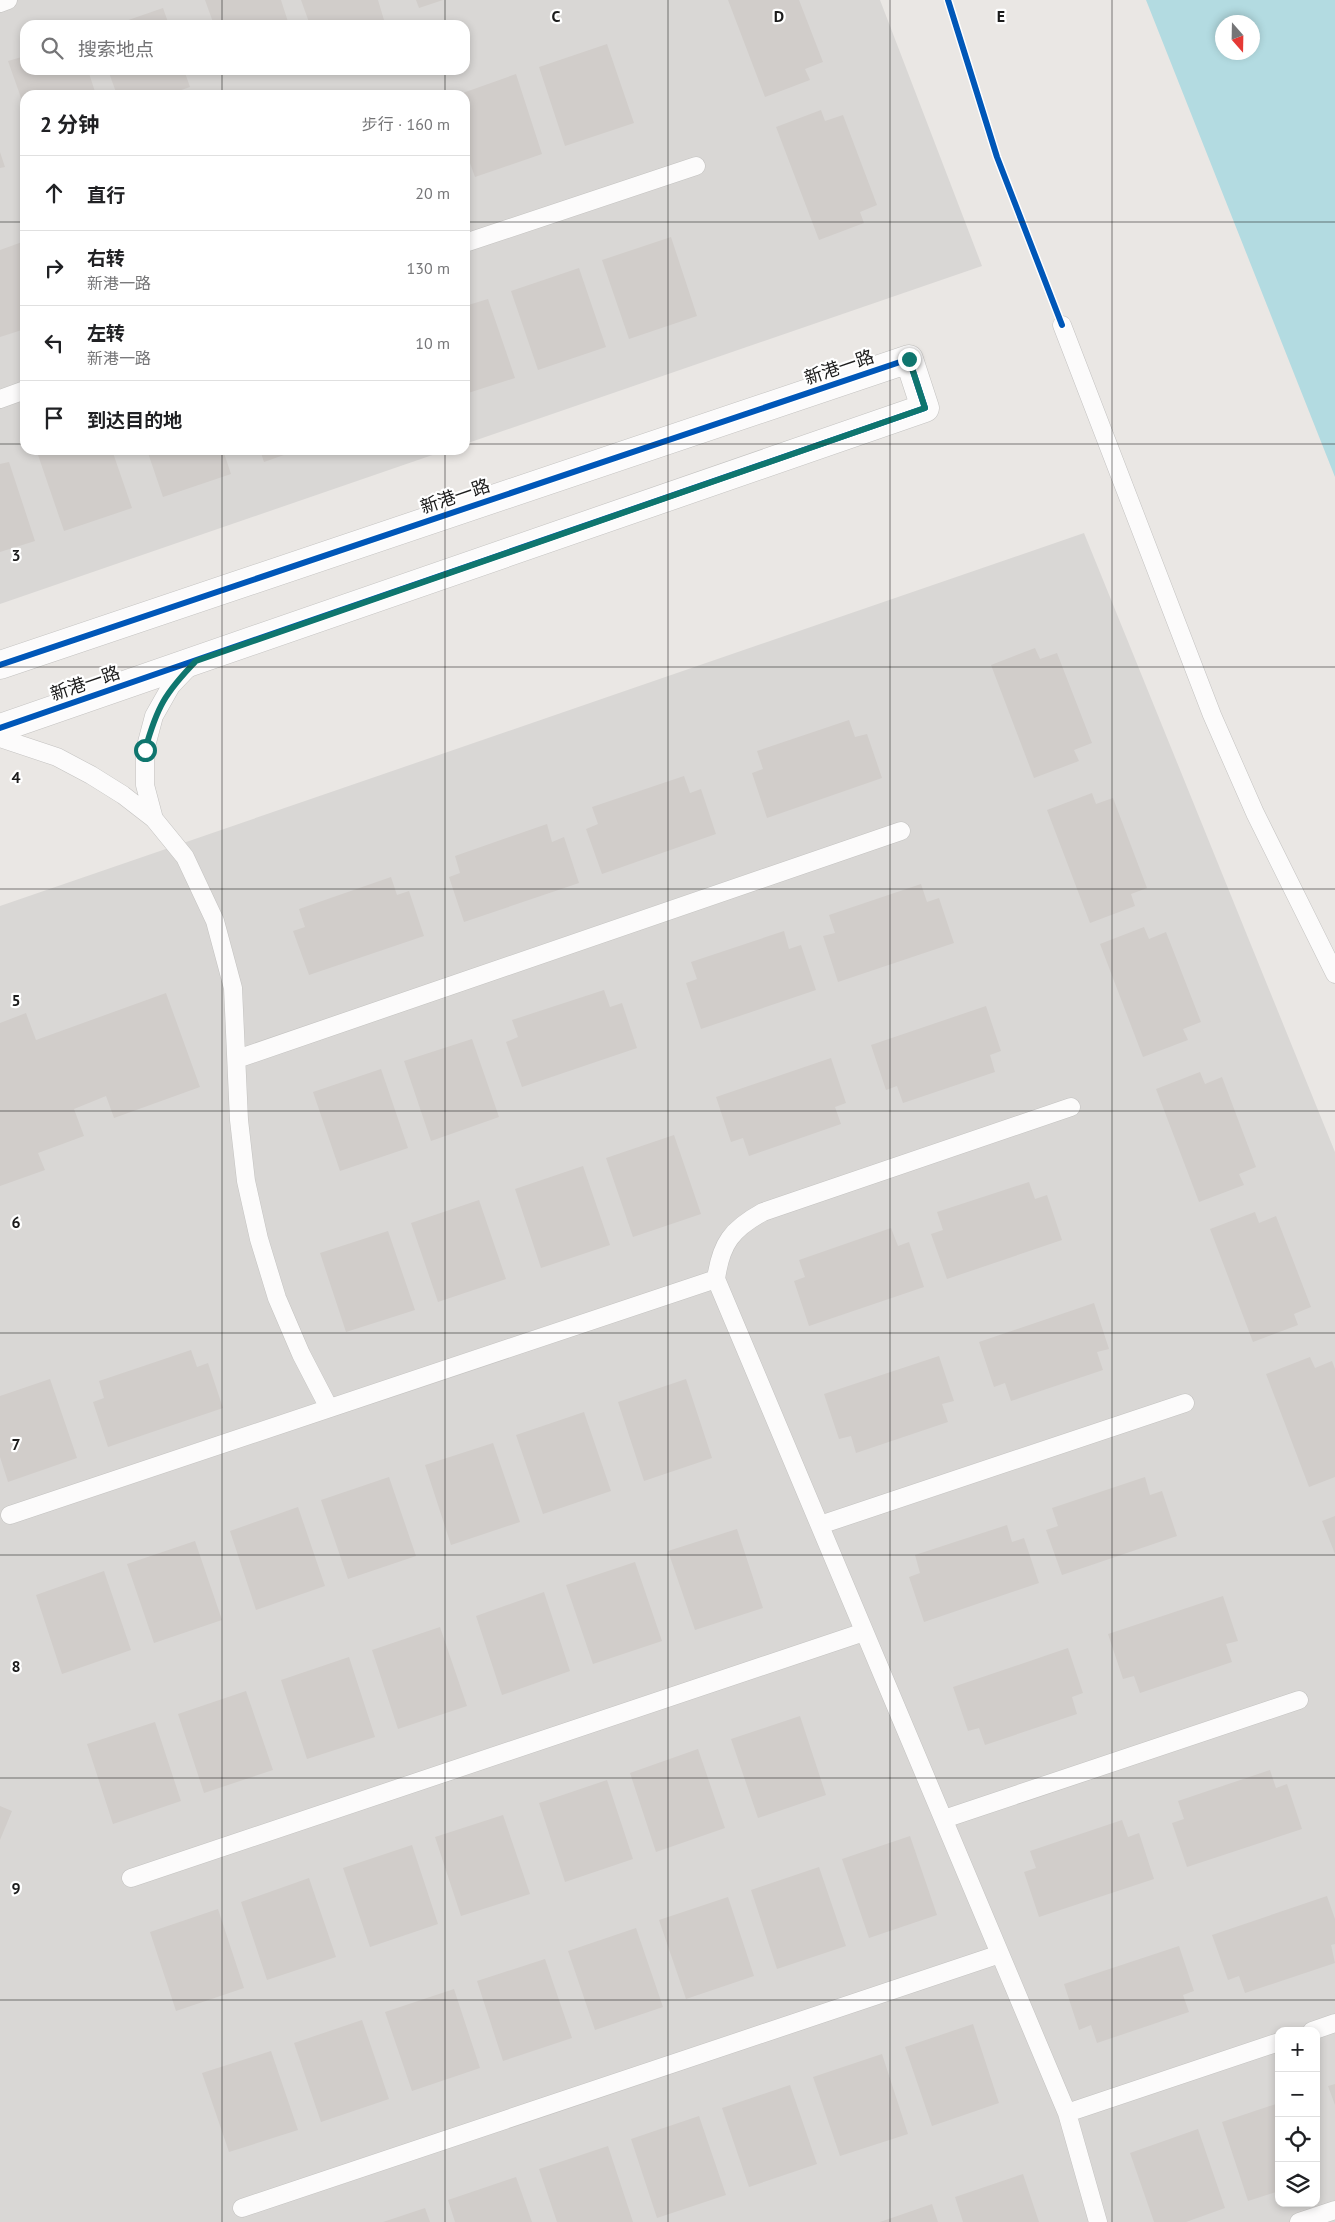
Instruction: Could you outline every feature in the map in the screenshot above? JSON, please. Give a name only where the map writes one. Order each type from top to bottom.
[{"type":"street","name":"新港一路","points":[[0,665],[909,359],[925,408],[0,728]]},
{"type":"lane","points":[[0,3],[8,0]]},
{"type":"lane","points":[[470,241],[696,166]]},
{"type":"lane","points":[[1062,325],[1212,715],[1255,813],[1335,974]]},
{"type":"lane","points":[[0,399],[20,392]]},
{"type":"lane","points":[[154,819],[145,785],[145,750],[154,716],[171,686],[196,661]]},
{"type":"lane","points":[[0,738],[57,757],[123,795],[154,819],[185,857],[215,921],[234,988],[239,1120],[245,1172],[259,1240],[277,1298],[301,1354],[329,1408]]},
{"type":"lane","points":[[237,1059],[902,831]]},
{"type":"lane","points":[[1071,1107],[763,1212],[744,1222],[729,1237],[719,1257],[716,1279],[1067,2113],[1098,2222]]},
{"type":"lane","points":[[10,1516],[716,1279]]},
{"type":"lane","points":[[820,1526],[1185,1403]]},
{"type":"lane","points":[[131,1878],[864,1632]]},
{"type":"lane","points":[[944,1819],[1299,1700]]},
{"type":"lane","points":[[242,2208],[1000,1954]]},
{"type":"lane","points":[[1320,2028],[1335,2023]]},
{"type":"lane","points":[[1067,2113],[1275,2043]]},
{"type":"lane","points":[[1299,2222],[1335,2210]]},
{"type":"shaded area","points":[[0,0],[880,0],[982,266],[470,442],[470,90],[20,90],[20,455],[432,455],[0,604]]},
{"type":"shaded area","points":[[1084,533],[1335,1152],[1335,2222],[0,2222],[0,906]]},
{"type":"water","points":[[1146,0],[1335,0],[1335,477]]},
{"type":"building","points":[[205,0],[281,0],[287,20],[212,20]]},
{"type":"building","points":[[301,0],[378,0],[384,20],[308,20]]},
{"type":"building","points":[[416,0],[443,0],[419,8]]},
{"type":"building","points":[[728,0],[799,0],[823,62],[805,69],[810,80],[765,97]]},
{"type":"building","points":[[163,8],[167,20],[128,20]]},
{"type":"building","points":[[607,44],[634,123],[565,146],[539,67]]},
{"type":"building","points":[[20,57],[20,75],[90,75],[94,90],[20,90],[20,95],[8,61]]},
{"type":"building","points":[[516,74],[542,154],[475,177],[470,163],[470,90]]},
{"type":"building","points":[[110,75],[186,75],[190,87],[181,90],[115,90]]},
{"type":"building","points":[[821,110],[825,121],[843,115],[877,205],[860,212],[864,223],[819,240],[776,127]]},
{"type":"building","points":[[0,152],[5,167],[0,168]]},
{"type":"building","points":[[671,237],[697,316],[629,339],[602,260]]},
{"type":"building","points":[[20,243],[20,331],[0,337],[0,250]]},
{"type":"building","points":[[579,268],[606,347],[538,370],[511,291]]},
{"type":"building","points":[[488,299],[515,378],[470,392],[470,304]]},
{"type":"building","points":[[38,455],[114,455],[132,508],[64,531]]},
{"type":"building","points":[[149,455],[225,455],[231,474],[163,497]]},
{"type":"building","points":[[262,455],[284,455],[264,462]]},
{"type":"building","points":[[9,462],[35,541],[0,552],[0,464]]},
{"type":"building","points":[[1035,648],[1040,659],[1057,653],[1092,743],[1074,750],[1079,761],[1034,778],[991,665]]},
{"type":"building","points":[[849,720],[855,737],[867,734],[882,778],[767,818],[752,773],[763,769],[757,751]]},
{"type":"building","points":[[684,776],[690,793],[701,789],[716,834],[602,874],[586,829],[598,824],[592,807]]},
{"type":"building","points":[[1092,793],[1096,804],[1113,798],[1147,888],[1131,894],[1135,906],[1090,923],[1047,810]]},
{"type":"building","points":[[547,824],[552,842],[564,837],[579,883],[464,922],[449,877],[460,873],[455,856]]},
{"type":"building","points":[[391,877],[397,895],[409,891],[424,936],[309,975],[293,931],[305,927],[299,909]]},
{"type":"building","points":[[921,884],[927,902],[939,898],[954,943],[838,982],[823,936],[835,933],[829,915]]},
{"type":"building","points":[[1144,927],[1149,939],[1166,932],[1201,1022],[1183,1029],[1188,1040],[1143,1057],[1100,944]]},
{"type":"building","points":[[784,931],[789,949],[801,945],[816,990],[701,1029],[686,983],[697,979],[691,962]]},
{"type":"building","points":[[604,990],[610,1007],[622,1003],[637,1048],[522,1087],[506,1042],[518,1037],[512,1020]]},
{"type":"building","points":[[166,993],[200,1087],[114,1118],[106,1096],[74,1109],[84,1136],[38,1153],[45,1170],[0,1186],[0,1023],[26,1013],[36,1040]]},
{"type":"building","points":[[986,1006],[1001,1051],[990,1055],[995,1072],[903,1103],[897,1086],[886,1090],[871,1045]]},
{"type":"building","points":[[472,1039],[499,1117],[431,1141],[404,1061]]},
{"type":"building","points":[[831,1058],[846,1103],[835,1107],[841,1124],[749,1156],[743,1138],[731,1142],[716,1097]]},
{"type":"building","points":[[381,1069],[408,1148],[340,1171],[313,1092]]},
{"type":"building","points":[[1200,1072],[1205,1084],[1222,1077],[1256,1167],[1239,1174],[1244,1185],[1199,1202],[1156,1089]]},
{"type":"building","points":[[674,1135],[701,1214],[633,1237],[606,1158]]},
{"type":"building","points":[[583,1166],[610,1245],[541,1268],[515,1189]]},
{"type":"building","points":[[1029,1182],[1035,1199],[1047,1195],[1062,1240],[947,1279],[931,1234],[943,1230],[937,1212]]},
{"type":"building","points":[[479,1200],[506,1279],[438,1302],[411,1223]]},
{"type":"building","points":[[1255,1212],[1259,1223],[1276,1216],[1311,1307],[1294,1314],[1298,1325],[1253,1342],[1210,1229]]},
{"type":"building","points":[[891,1228],[898,1246],[909,1242],[924,1287],[809,1326],[794,1281],[805,1277],[799,1260]]},
{"type":"building","points":[[388,1231],[415,1310],[346,1332],[320,1253]]},
{"type":"building","points":[[1094,1303],[1109,1349],[1097,1352],[1103,1370],[1011,1401],[1005,1383],[994,1387],[979,1342]]},
{"type":"building","points":[[191,1350],[197,1367],[208,1363],[223,1408],[108,1447],[93,1402],[104,1398],[99,1381]]},
{"type":"building","points":[[939,1356],[954,1401],[942,1404],[948,1422],[856,1453],[851,1436],[839,1439],[824,1394]]},
{"type":"building","points":[[1310,1357],[1315,1368],[1332,1361],[1335,1369],[1335,1477],[1309,1487],[1266,1374]]},
{"type":"building","points":[[50,1379],[77,1458],[8,1482],[0,1457],[0,1396]]},
{"type":"building","points":[[686,1379],[712,1458],[644,1481],[618,1402]]},
{"type":"building","points":[[584,1412],[611,1491],[543,1514],[516,1435]]},
{"type":"building","points":[[493,1443],[520,1522],[451,1545],[425,1465]]},
{"type":"building","points":[[389,1477],[416,1556],[348,1579],[321,1500]]},
{"type":"building","points":[[1145,1477],[1150,1495],[1162,1491],[1177,1536],[1062,1575],[1046,1530],[1058,1526],[1052,1508]]},
{"type":"building","points":[[298,1507],[325,1586],[256,1610],[230,1531]]},
{"type":"building","points":[[1335,1516],[1335,1554],[1322,1521]]},
{"type":"building","points":[[1007,1525],[1012,1542],[1024,1538],[1039,1583],[924,1622],[909,1577],[920,1573],[915,1555]]},
{"type":"building","points":[[737,1529],[763,1608],[695,1630],[668,1551]]},
{"type":"building","points":[[195,1541],[222,1620],[154,1643],[127,1564]]},
{"type":"building","points":[[635,1562],[662,1641],[593,1664],[566,1585]]},
{"type":"building","points":[[104,1571],[131,1650],[62,1674],[36,1595]]},
{"type":"building","points":[[544,1592],[570,1671],[502,1695],[476,1616]]},
{"type":"building","points":[[1223,1596],[1238,1641],[1226,1644],[1232,1662],[1140,1693],[1134,1676],[1123,1679],[1108,1634]]},
{"type":"building","points":[[440,1627],[467,1706],[398,1729],[372,1650]]},
{"type":"building","points":[[1068,1648],[1083,1693],[1072,1697],[1077,1714],[985,1745],[979,1728],[968,1731],[953,1687]]},
{"type":"building","points":[[349,1657],[375,1737],[307,1759],[281,1680]]},
{"type":"building","points":[[246,1691],[273,1770],[204,1793],[178,1714]]},
{"type":"building","points":[[800,1716],[826,1795],[758,1818],[731,1739]]},
{"type":"building","points":[[155,1722],[181,1801],[113,1824],[87,1744]]},
{"type":"building","points":[[698,1749],[725,1828],[656,1852],[630,1773]]},
{"type":"building","points":[[1270,1770],[1276,1788],[1287,1784],[1302,1829],[1187,1867],[1172,1823],[1184,1819],[1178,1801]]},
{"type":"building","points":[[607,1780],[633,1859],[565,1882],[539,1803]]},
{"type":"building","points":[[0,1806],[12,1811],[0,1840]]},
{"type":"building","points":[[503,1815],[530,1894],[461,1916],[435,1837]]},
{"type":"building","points":[[1122,1820],[1128,1837],[1139,1833],[1154,1879],[1039,1917],[1024,1872],[1036,1868],[1030,1851]]},
{"type":"building","points":[[910,1836],[937,1915],[869,1938],[842,1859]]},
{"type":"building","points":[[412,1845],[438,1924],[370,1947],[343,1868]]},
{"type":"building","points":[[819,1867],[846,1946],[777,1969],[751,1890]]},
{"type":"building","points":[[309,1878],[336,1957],[267,1980],[241,1902]]},
{"type":"building","points":[[1327,1896],[1335,1919],[1335,1944],[1331,1945],[1335,1963],[1245,1993],[1239,1976],[1228,1980],[1212,1935]]},
{"type":"building","points":[[728,1897],[754,1976],[686,1999],[659,1920]]},
{"type":"building","points":[[218,1909],[244,1988],[176,2011],[150,1932]]},
{"type":"building","points":[[636,1928],[663,2007],[595,2030],[568,1951]]},
{"type":"building","points":[[1179,1946],[1194,1991],[1183,1995],[1189,2012],[1097,2043],[1091,2025],[1079,2030],[1064,1984]]},
{"type":"building","points":[[545,1959],[572,2038],[503,2061],[477,1981]]},
{"type":"building","points":[[454,1989],[480,2068],[412,2091],[385,2012]]},
{"type":"building","points":[[362,2020],[389,2099],[321,2122],[294,2043]]},
{"type":"building","points":[[973,2024],[999,2103],[932,2126],[905,2047]]},
{"type":"building","points":[[271,2051],[298,2130],[229,2152],[202,2073]]},
{"type":"building","points":[[882,2054],[908,2134],[840,2156],[813,2077]]},
{"type":"building","points":[[1335,2084],[1335,2105],[1328,2086]]},
{"type":"building","points":[[790,2085],[817,2164],[749,2187],[722,2108]]},
{"type":"building","points":[[1275,2104],[1275,2192],[1248,2201],[1222,2122]]},
{"type":"building","points":[[699,2116],[726,2195],[657,2218],[631,2139]]},
{"type":"building","points":[[1198,2129],[1225,2208],[1186,2222],[1154,2222],[1130,2153]]},
{"type":"building","points":[[608,2146],[633,2222],[557,2222],[539,2169]]},
{"type":"building","points":[[1023,2174],[1039,2222],[963,2222],[955,2197]]},
{"type":"building","points":[[516,2177],[532,2222],[455,2222],[448,2200]]},
{"type":"building","points":[[932,2204],[938,2222],[880,2222]]},
{"type":"building","points":[[425,2208],[430,2222],[383,2222]]},
{"type":"cycle path","points":[[948,0],[997,157],[1062,325]]},
{"type":"cycle path","points":[[0,665],[909,359],[925,408],[0,728]]},
{"type":"route","points":[[145,750],[154,716],[171,686],[196,661],[925,408],[909,359]]}]
